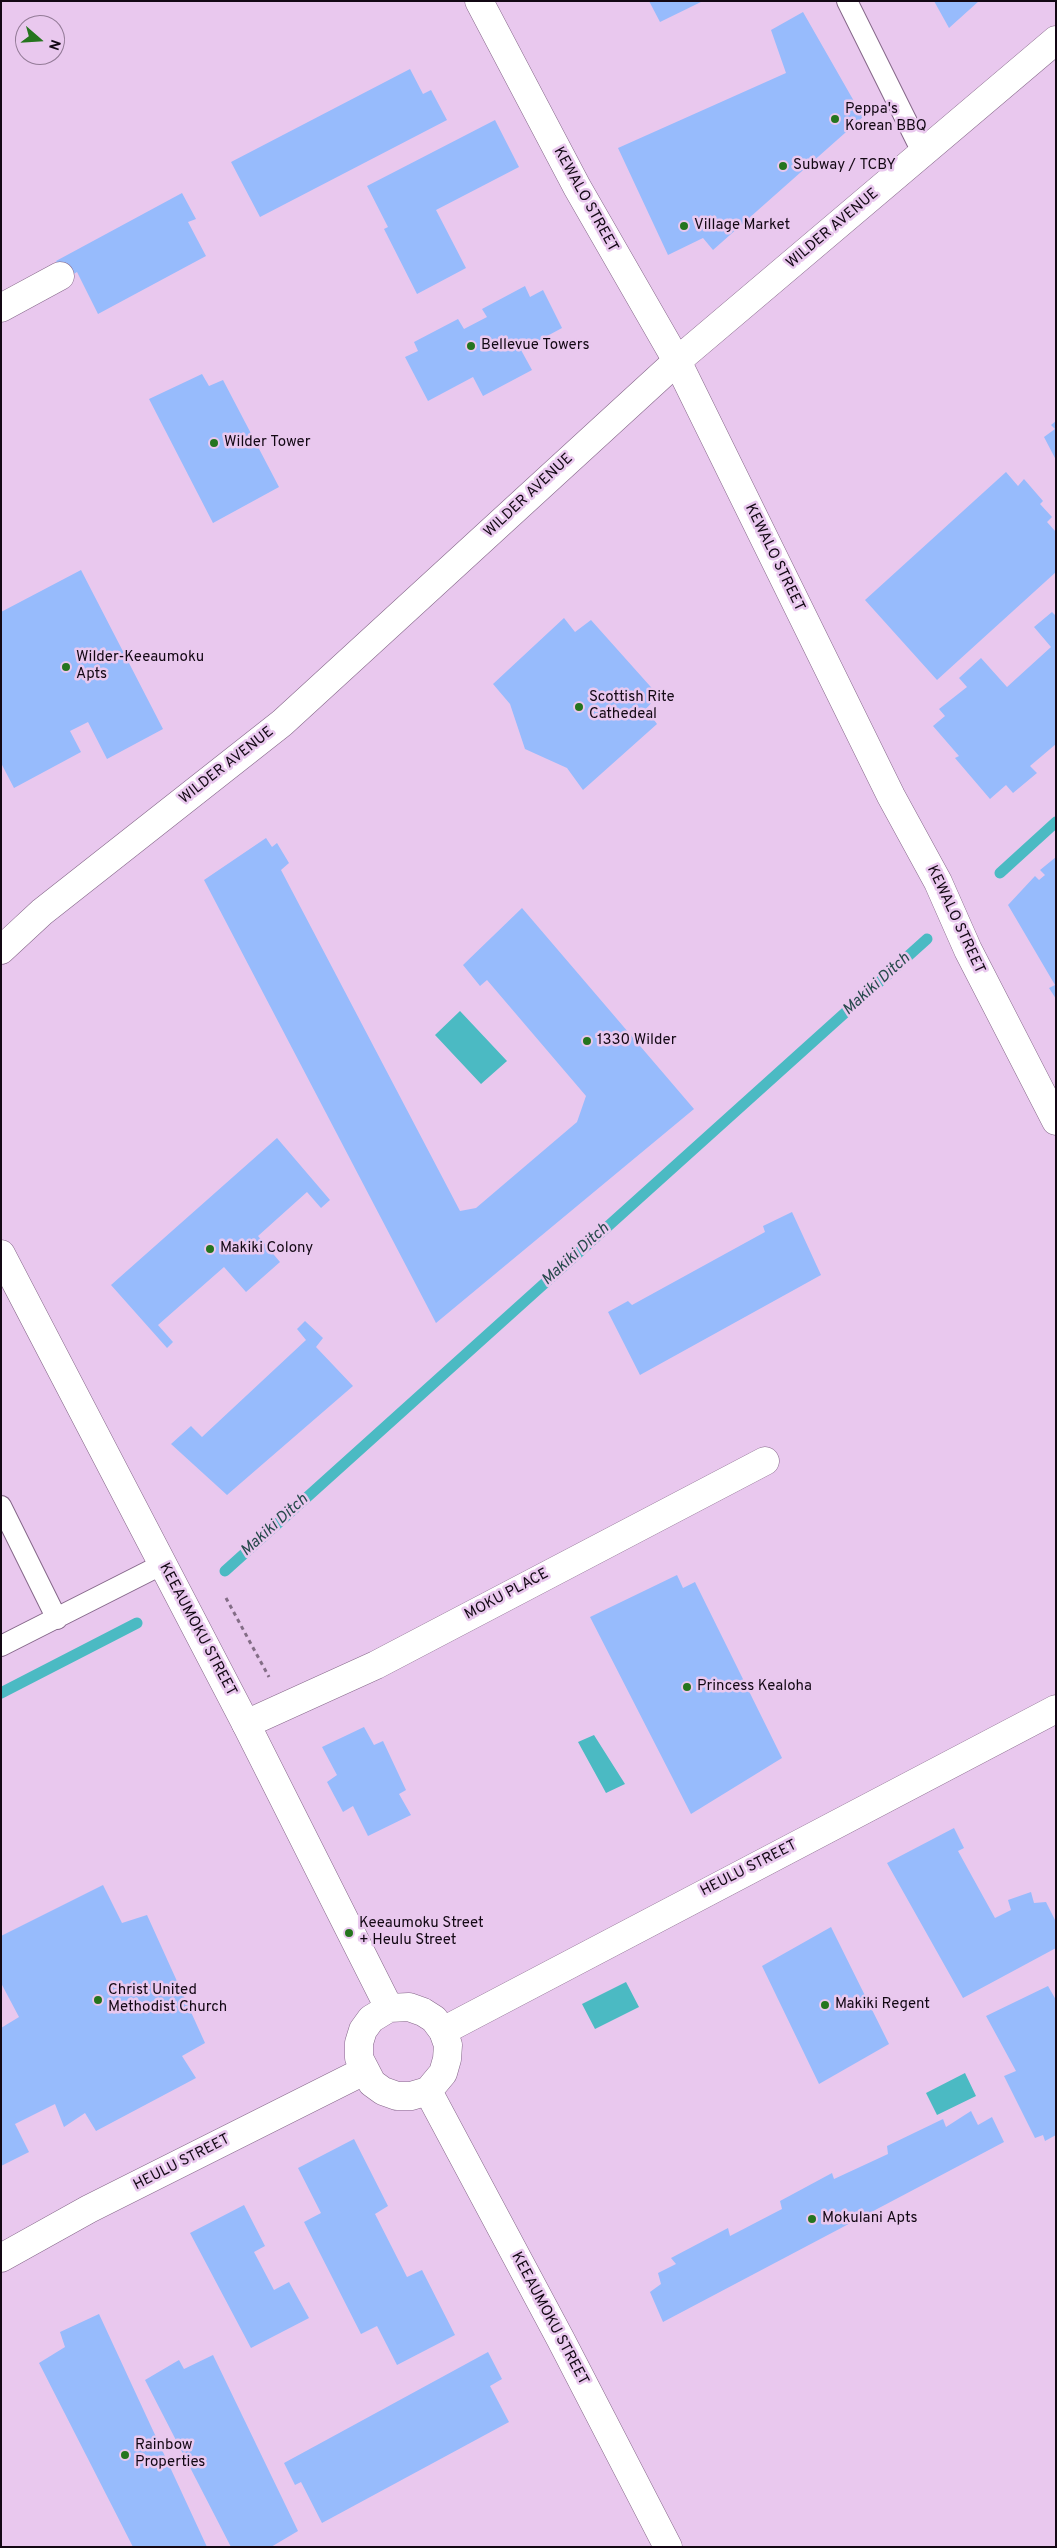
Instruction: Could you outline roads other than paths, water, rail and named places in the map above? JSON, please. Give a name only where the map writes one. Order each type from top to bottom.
[{"type":"street","name":"KEWALO STREET","points":[[479,1],[577,187],[677,360],[887,787],[938,882],[968,950],[1056,1121]]},
{"type":"street","name":"WILDER AVENUE","points":[[1,950],[14,928],[282,723],[677,360],[1056,40]]},
{"type":"street","points":[[1,308],[60,276]]},
{"type":"street","name":"KEEAUMOKU STREET","points":[[1,1254],[246,1724],[389,2008]]},
{"type":"street","name":"MOKU PLACE","points":[[246,1724],[376,1665],[765,1461]]},
{"type":"street","name":"HEULU STREET","points":[[443,2031],[1056,1709]]},
{"type":"street","points":[[389,2008],[409,2008],[423,2012],[434,2019],[443,2031],[448,2045],[447,2059],[443,2073],[428,2091],[411,2096],[397,2096],[383,2091],[372,2083],[364,2071],[359,2058],[359,2044],[363,2030],[371,2018],[389,2008]]},
{"type":"street","name":"HEULU STREET","points":[[1,2258],[89,2209],[364,2071]]},
{"type":"street","name":"KEEAUMOKU STREET","points":[[428,2091],[561,2340],[668,2547]]},
{"type":"lane","points":[[847,1],[923,154]]},
{"type":"lane","points":[[1,1506],[57,1619]]},
{"type":"lane","points":[[1,1646],[163,1564]]},
{"type":"waterway","name":"Makiki Ditch","points":[[1000,873],[1056,822]]},
{"type":"waterway","name":"Makiki Ditch","points":[[225,1571],[927,939]]},
{"type":"waterway","name":"Makiki Ditch","points":[[1,1693],[137,1623]]},
{"type":"place","name":"Peppa's Korean BBQ","points":[[835,119]]},
{"type":"place","name":"Subway / TCBY","points":[[783,166]]},
{"type":"place","name":"Village Market","points":[[684,226]]},
{"type":"place","name":"Bellevue Towers","points":[[471,346]]},
{"type":"place","name":"Wilder Tower","points":[[214,443]]},
{"type":"place","name":"Wilder-Keeaumoku Apts","points":[[66,667]]},
{"type":"place","name":"Scottish Rite Cathedeal","points":[[579,707]]},
{"type":"place","name":"1330 Wilder","points":[[587,1041]]},
{"type":"place","name":"Makiki Colony","points":[[210,1249]]},
{"type":"place","name":"Princess Kealoha","points":[[687,1687]]},
{"type":"place","name":"Keeaumoku Street + Heulu Street","points":[[349,1933]]},
{"type":"place","name":"Christ United Methodist Church","points":[[98,2000]]},
{"type":"place","name":"Makiki Regent","points":[[825,2005]]},
{"type":"place","name":"Mokulani Apts","points":[[812,2219]]},
{"type":"place","name":"Rainbow Properties","points":[[125,2455]]}]
